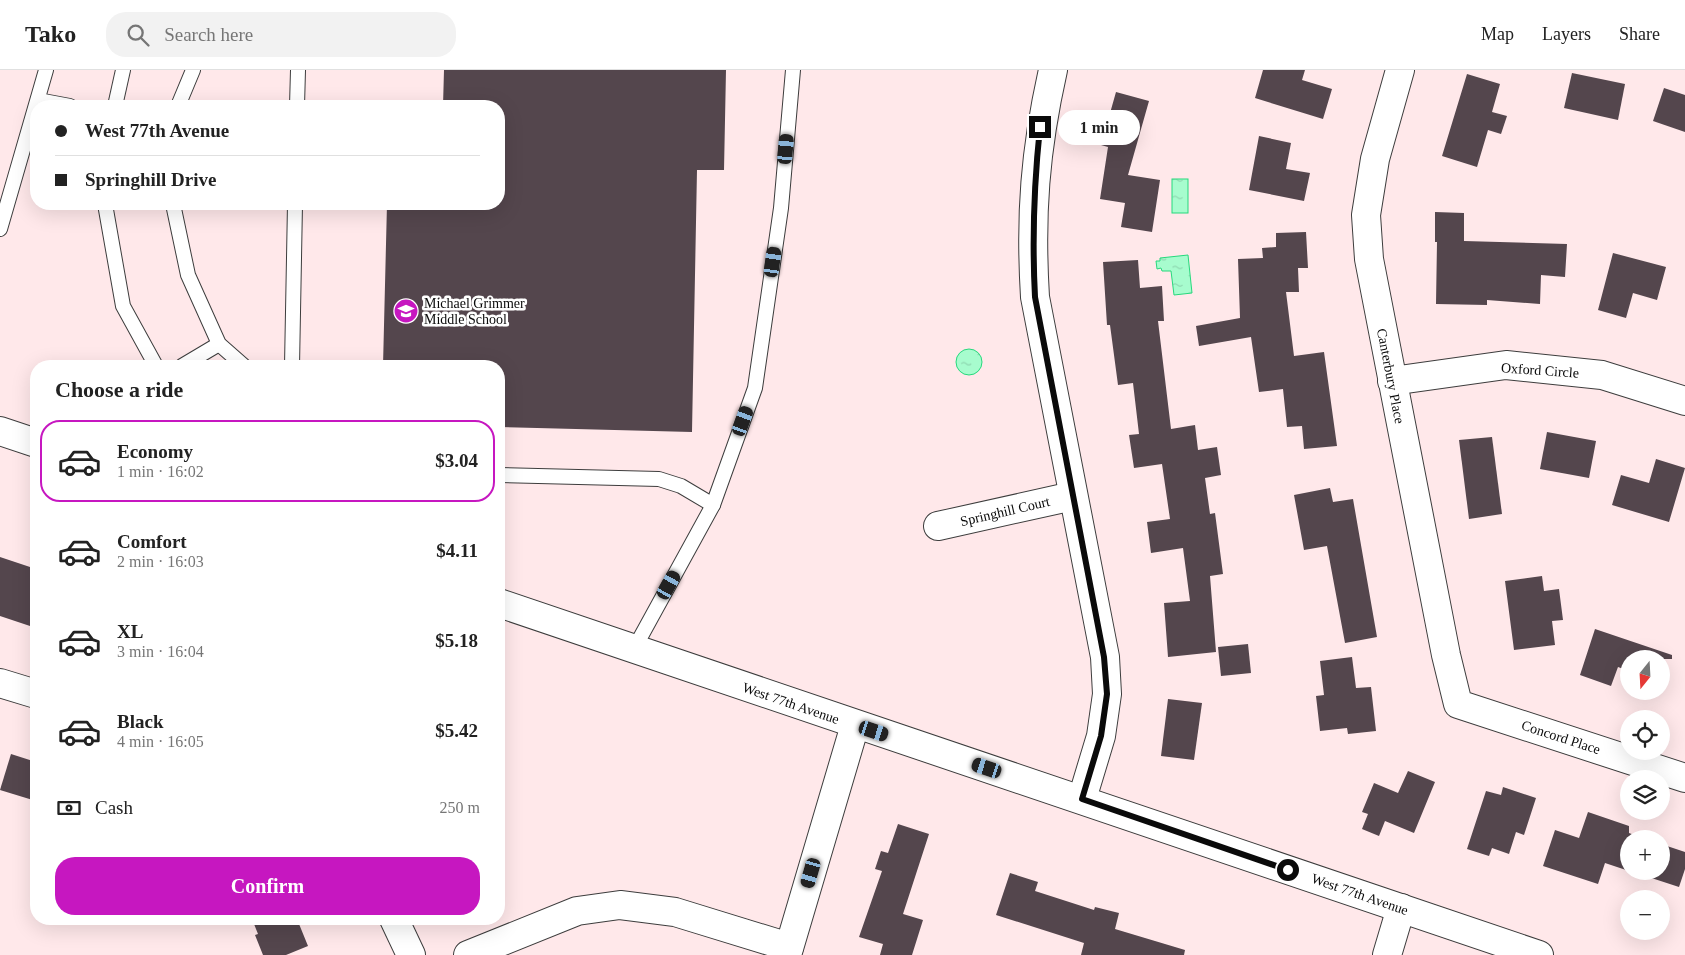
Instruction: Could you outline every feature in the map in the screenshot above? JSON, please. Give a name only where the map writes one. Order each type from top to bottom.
[{"type":"street","points":[[1053,70],[1040,127],[1034,178],[1032,244],[1035,297],[1104,657],[1107,694],[1101,736],[1082,799]]},
{"type":"street","name":"Canterbury Place","points":[[1400,70],[1375,159],[1366,215],[1369,259],[1444,646],[1453,682]]},
{"type":"street","name":"Oxford Circle","points":[[1392,381],[1506,365],[1602,375],[1685,402]]},
{"type":"street","points":[[0,431],[30,441]]},
{"type":"street","name":"Springhill Court","points":[[938,526],[1072,496]]},
{"type":"street","name":"West 77th Avenue","points":[[505,605],[1539,955]]},
{"type":"street","name":"Concord Place","points":[[1453,682],[1458,704],[1685,778]]},
{"type":"street","points":[[0,683],[30,692]]},
{"type":"street","points":[[468,955],[577,911],[620,905],[675,912],[788,951],[855,725]]},
{"type":"street","points":[[1387,955],[1401,908]]},
{"type":"street","points":[[397,925],[411,955]]},
{"type":"lane","points":[[38,100],[46,70]]},
{"type":"lane","points":[[116,100],[123,70]]},
{"type":"lane","points":[[180,100],[193,70]]},
{"type":"lane","points":[[297,100],[298,70]]},
{"type":"lane","points":[[634,649],[713,505],[756,388],[781,208],[793,70]]},
{"type":"lane","points":[[0,229],[30,127]]},
{"type":"lane","points":[[106,210],[123,306],[153,360]]},
{"type":"lane","points":[[174,210],[188,275],[218,344],[237,360]]},
{"type":"lane","points":[[292,360],[295,210]]},
{"type":"lane","points":[[192,360],[218,344]]},
{"type":"lane","points":[[505,475],[659,479],[681,486],[713,505]]},
{"type":"water","points":[[1172,179],[1188,179],[1188,213],[1172,213]]},
{"type":"water","points":[[1188,255],[1192,293],[1174,295],[1171,271],[1162,271],[1161,268],[1157,269],[1156,261],[1160,261],[1160,258]]},
{"type":"water","points":[[969,349],[978,353],[982,362],[978,371],[969,375],[960,371],[956,362],[960,353]]},
{"type":"building","points":[[444,70],[726,70],[724,170],[697,170],[692,432],[505,427],[505,360],[383,360],[387,210],[505,210],[505,100],[443,100]]},
{"type":"building","points":[[1263,70],[1305,70],[1302,80],[1332,89],[1323,119],[1255,98]]},
{"type":"building","points":[[1572,73],[1625,84],[1618,120],[1564,108]]},
{"type":"building","points":[[1467,74],[1500,84],[1492,112],[1507,116],[1501,134],[1488,130],[1477,167],[1442,156]]},
{"type":"building","points":[[1664,88],[1685,95],[1685,132],[1653,121]]},
{"type":"building","points":[[1116,92],[1149,101],[1128,175],[1160,180],[1152,232],[1121,227],[1125,203],[1100,199],[1108,147],[1101,145]]},
{"type":"building","points":[[1259,136],[1291,143],[1286,169],[1310,173],[1304,201],[1249,190]]},
{"type":"building","points":[[1435,212],[1464,213],[1464,241],[1567,244],[1565,277],[1541,275],[1540,304],[1487,300],[1487,305],[1436,304],[1437,242],[1435,242]]},
{"type":"building","points":[[1306,232],[1308,268],[1298,268],[1299,292],[1286,292],[1294,356],[1324,352],[1337,446],[1304,449],[1302,426],[1287,427],[1283,389],[1259,392],[1251,337],[1199,346],[1196,326],[1240,318],[1238,259],[1263,258],[1262,248],[1276,247],[1276,233]]},
{"type":"building","points":[[1613,253],[1666,267],[1657,300],[1633,293],[1626,318],[1598,310]]},
{"type":"building","points":[[1138,260],[1140,288],[1162,286],[1164,321],[1158,321],[1171,429],[1195,425],[1198,450],[1217,447],[1221,475],[1205,478],[1210,514],[1215,513],[1223,574],[1210,576],[1216,652],[1168,657],[1164,603],[1190,601],[1183,548],[1151,553],[1147,522],[1170,519],[1162,464],[1134,468],[1129,435],[1139,434],[1133,383],[1118,385],[1110,325],[1107,325],[1103,262]]},
{"type":"building","points":[[1547,432],[1596,441],[1589,478],[1540,469]]},
{"type":"building","points":[[1492,437],[1502,514],[1469,519],[1459,440]]},
{"type":"building","points":[[1656,459],[1685,468],[1669,522],[1612,505],[1621,475],[1649,483]]},
{"type":"building","points":[[1330,488],[1333,502],[1353,499],[1377,637],[1345,643],[1327,546],[1304,550],[1294,495]]},
{"type":"building","points":[[0,557],[30,567],[30,626],[0,616]]},
{"type":"building","points":[[1542,576],[1544,591],[1559,589],[1563,620],[1552,621],[1555,645],[1514,650],[1505,581]]},
{"type":"building","points":[[1595,629],[1657,650],[1620,650],[1620,668],[1618,667],[1611,686],[1580,675]]},
{"type":"building","points":[[1248,644],[1251,673],[1221,676],[1218,647]]},
{"type":"building","points":[[1352,657],[1356,688],[1371,687],[1376,731],[1348,734],[1347,728],[1320,731],[1316,696],[1324,695],[1320,661]]},
{"type":"building","points":[[1168,699],[1202,703],[1194,760],[1161,756]]},
{"type":"building","points":[[11,754],[30,760],[30,799],[0,790]]},
{"type":"building","points":[[1408,771],[1435,782],[1414,833],[1385,821],[1379,836],[1362,829],[1368,814],[1362,812],[1374,783],[1398,793]]},
{"type":"building","points":[[1503,787],[1536,798],[1524,835],[1516,832],[1509,854],[1492,848],[1489,856],[1467,849],[1486,791],[1501,795]]},
{"type":"building","points":[[1588,812],[1629,826],[1629,830],[1620,830],[1620,868],[1605,863],[1598,884],[1543,866],[1555,830],[1579,838]]},
{"type":"building","points":[[898,824],[929,834],[903,914],[923,920],[912,955],[880,955],[883,944],[859,937],[882,871],[875,869],[881,851],[888,853]]},
{"type":"building","points":[[1670,847],[1685,852],[1685,869],[1679,887],[1658,880],[1670,880]]},
{"type":"building","points":[[1010,873],[1038,882],[1035,891],[1094,910],[1095,907],[1119,913],[1115,929],[1185,950],[1184,955],[1081,955],[1084,943],[996,915]]},
{"type":"building","points":[[254,925],[299,925],[308,946],[286,955],[263,955],[255,935],[258,934]]},
{"type":"place","name":"Michael Grimmer Middle School","points":[[406,311]]},
{"type":"route","points":[[1040,127],[1034,178],[1032,244],[1035,297],[1104,657],[1107,694],[1101,736],[1082,799],[1288,870]]}]
